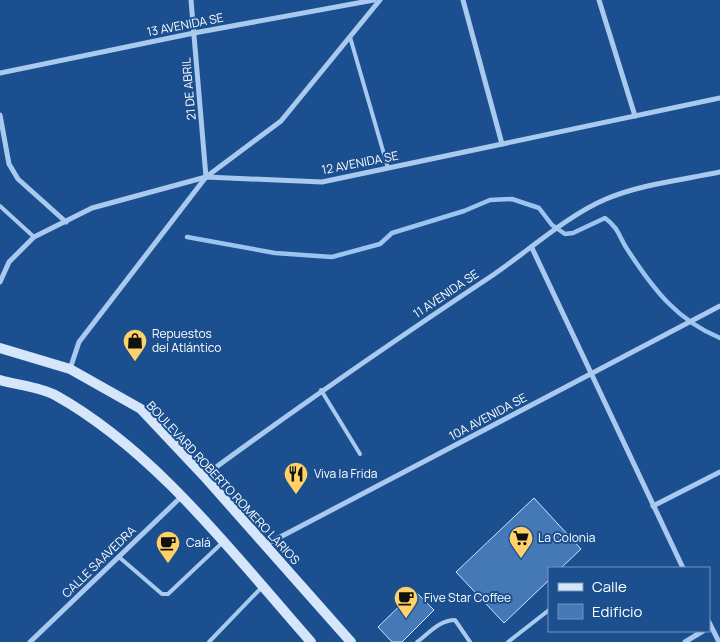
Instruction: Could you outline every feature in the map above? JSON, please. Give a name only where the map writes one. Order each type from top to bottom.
[{"type":"main road","name":"BOULEVARD ROBERTO ROMERO LARIOS","points":[[0,348],[70,368],[141,409],[204,476],[351,642]]},
{"type":"main road","points":[[0,380],[53,394],[119,437],[182,496],[311,642]]},
{"type":"street","name":"21 DE ABRIL","points":[[191,0],[206,177]]},
{"type":"street","name":"13 AVENIDA SE","points":[[0,73],[194,33],[374,0]]},
{"type":"street","points":[[70,368],[79,342],[206,177],[281,121],[380,0]]},
{"type":"street","points":[[463,0],[502,144]]},
{"type":"street","points":[[599,0],[635,116]]},
{"type":"street","name":"12 AVENIDA SE","points":[[0,282],[9,262],[34,237],[92,208],[206,177],[322,182],[720,98]]},
{"type":"street","points":[[0,115],[9,164],[18,179],[66,222]]},
{"type":"street","name":"11 AVENIDA SE","points":[[204,476],[321,390],[532,248],[573,218],[605,200],[643,187],[720,172]]},
{"type":"street","points":[[532,248],[683,567]]},
{"type":"street","name":"10A AVENIDA SE","points":[[265,545],[720,306]]},
{"type":"street","points":[[653,506],[720,472]]},
{"type":"street","name":"CALLE SAAVEDRA","points":[[30,642],[182,496]]},
{"type":"street","points":[[710,627],[719,642]]},
{"type":"street","points":[[685,642],[701,632]]},
{"type":"lane","points":[[350,37],[388,168]]},
{"type":"lane","points":[[0,206],[34,237]]},
{"type":"lane","points":[[321,390],[360,454]]},
{"type":"lane","points":[[119,556],[162,594],[168,594],[222,543]]},
{"type":"lane","points":[[209,642],[262,587]]},
{"type":"lane","points":[[508,642],[548,611]]},
{"type":"lane","points":[[417,642],[442,622],[455,620],[470,642]]},
{"type":"building","name":"La Colonia","points":[[534,498],[581,549],[562,567],[548,567],[548,581],[504,623],[456,572]]},
{"type":"building","name":"Five Star Coffee","points":[[415,591],[434,610],[402,642],[392,642],[378,627]]},
{"type":"waterway","points":[[187,237],[275,253],[332,257],[380,244],[392,233],[464,211],[490,200],[512,199],[539,208],[552,225],[565,234],[573,233],[605,218],[614,226],[638,266],[657,291],[691,322],[720,338]]},
{"type":"place","name":"Repuestos del Atlántico","points":[[135,362]]},
{"type":"place","name":"Viva la Frida","points":[[296,495]]},
{"type":"place","name":"La Colonia","points":[[521,559]]},
{"type":"place","name":"Calá","points":[[168,564]]},
{"type":"place","name":"Five Star Coffee","points":[[406,619]]}]
